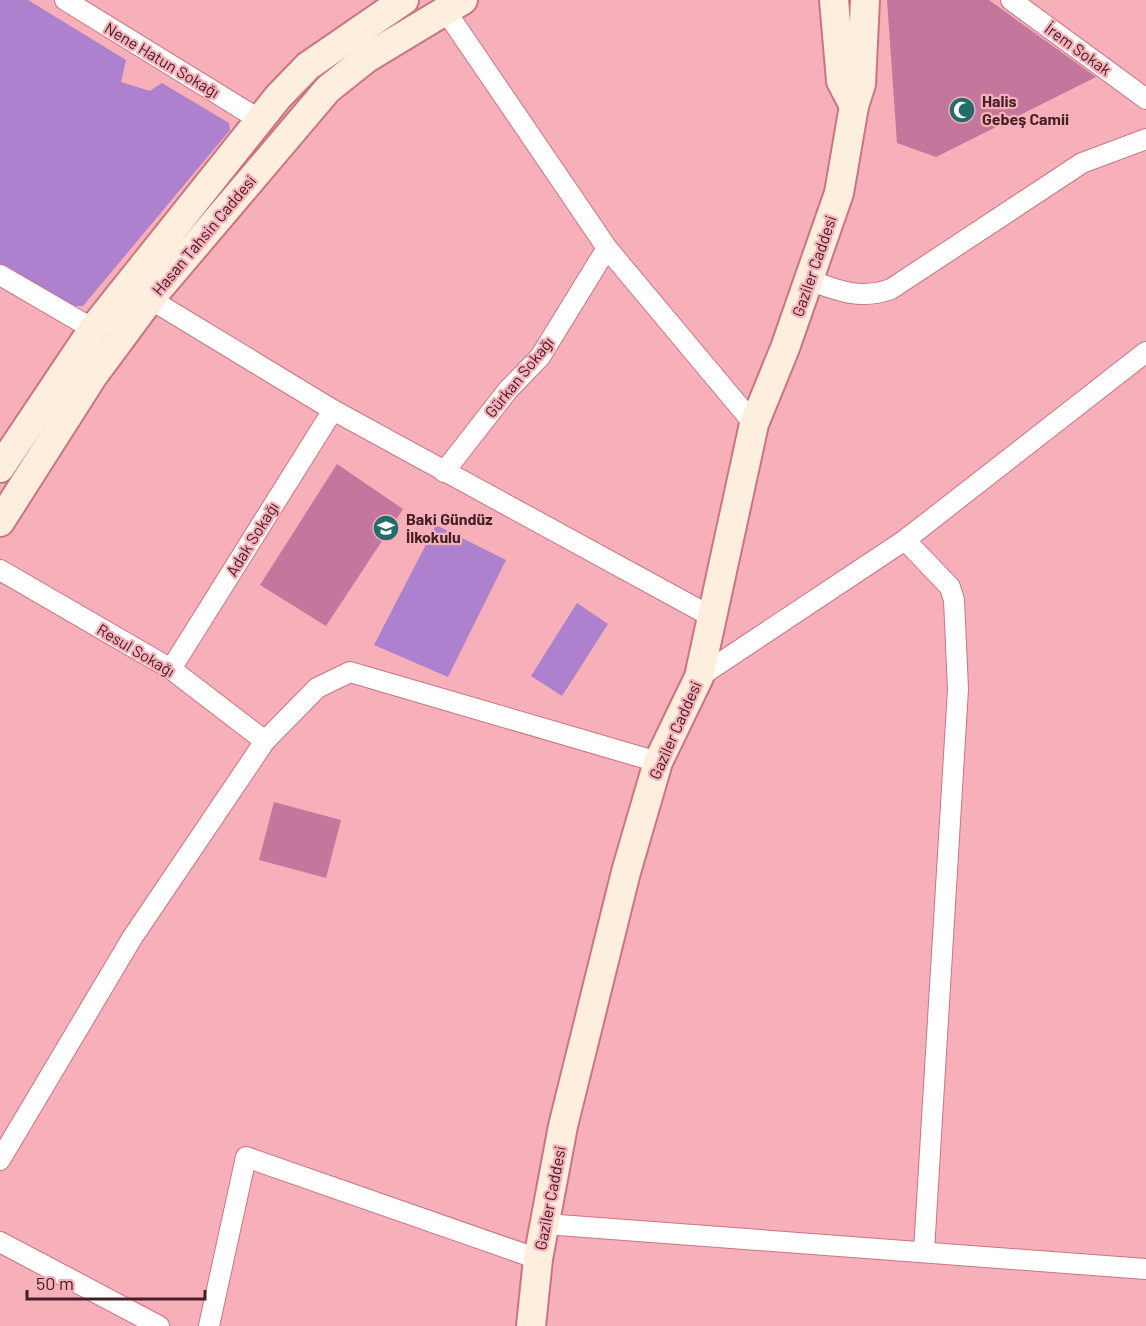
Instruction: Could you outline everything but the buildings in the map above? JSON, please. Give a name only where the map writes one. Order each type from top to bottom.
[{"type":"main road","name":"Hasan Tahsin Caddesi","points":[[0,468],[93,328],[260,120],[308,66],[404,0]]},
{"type":"main road","points":[[834,0],[841,81],[854,106]]},
{"type":"main road","name":"Gaziler Caddesi","points":[[531,1326],[538,1259],[563,1126],[626,872],[658,762],[699,676],[754,424],[809,280],[839,193],[854,106],[861,84],[865,0]]},
{"type":"main road","name":"Hasan Tahsin Caddesi","points":[[0,522],[93,376],[150,299],[328,89],[367,58],[454,5]]},
{"type":"street","name":"Nene Hatun Sokağı","points":[[65,0],[260,120]]},
{"type":"street","name":"İrem Sokak","points":[[1011,0],[1146,99]]},
{"type":"street","points":[[454,5],[607,248],[754,424]]},
{"type":"street","points":[[809,280],[856,295],[879,294],[891,289],[1082,163],[1146,140]]},
{"type":"street","name":"Gürkan Sokağı","points":[[444,472],[508,390],[540,357],[607,248]]},
{"type":"street","points":[[0,275],[93,328]]},
{"type":"street","points":[[150,299],[333,410],[712,617]]},
{"type":"street","points":[[699,676],[905,540],[1146,352]]},
{"type":"street","name":"Adak Sokağı","points":[[171,669],[333,410]]},
{"type":"street","points":[[905,540],[950,587],[954,600],[958,689],[924,1251]]},
{"type":"street","name":"Resul Sokağı","points":[[0,570],[171,669],[265,741]]},
{"type":"street","points":[[0,1160],[132,938],[265,741],[317,688],[350,672],[658,762]]},
{"type":"street","points":[[210,1326],[246,1157],[538,1259]]},
{"type":"street","points":[[545,1224],[1146,1269]]},
{"type":"street","points":[[0,1242],[159,1326]]},
{"type":"shaded area","points":[[0,0],[28,0],[126,60],[121,82],[150,91],[162,83],[229,123],[230,130],[83,306],[66,306],[0,267]]},
{"type":"shaded area","points":[[436,525],[506,560],[448,677],[374,645]]},
{"type":"shaded area","points":[[577,603],[608,624],[562,696],[531,676]]},
{"type":"place","name":"Halis Gebeş Camii","points":[[962,110]]},
{"type":"place","name":"Baki Gündüz İlkokulu","points":[[386,528]]}]
